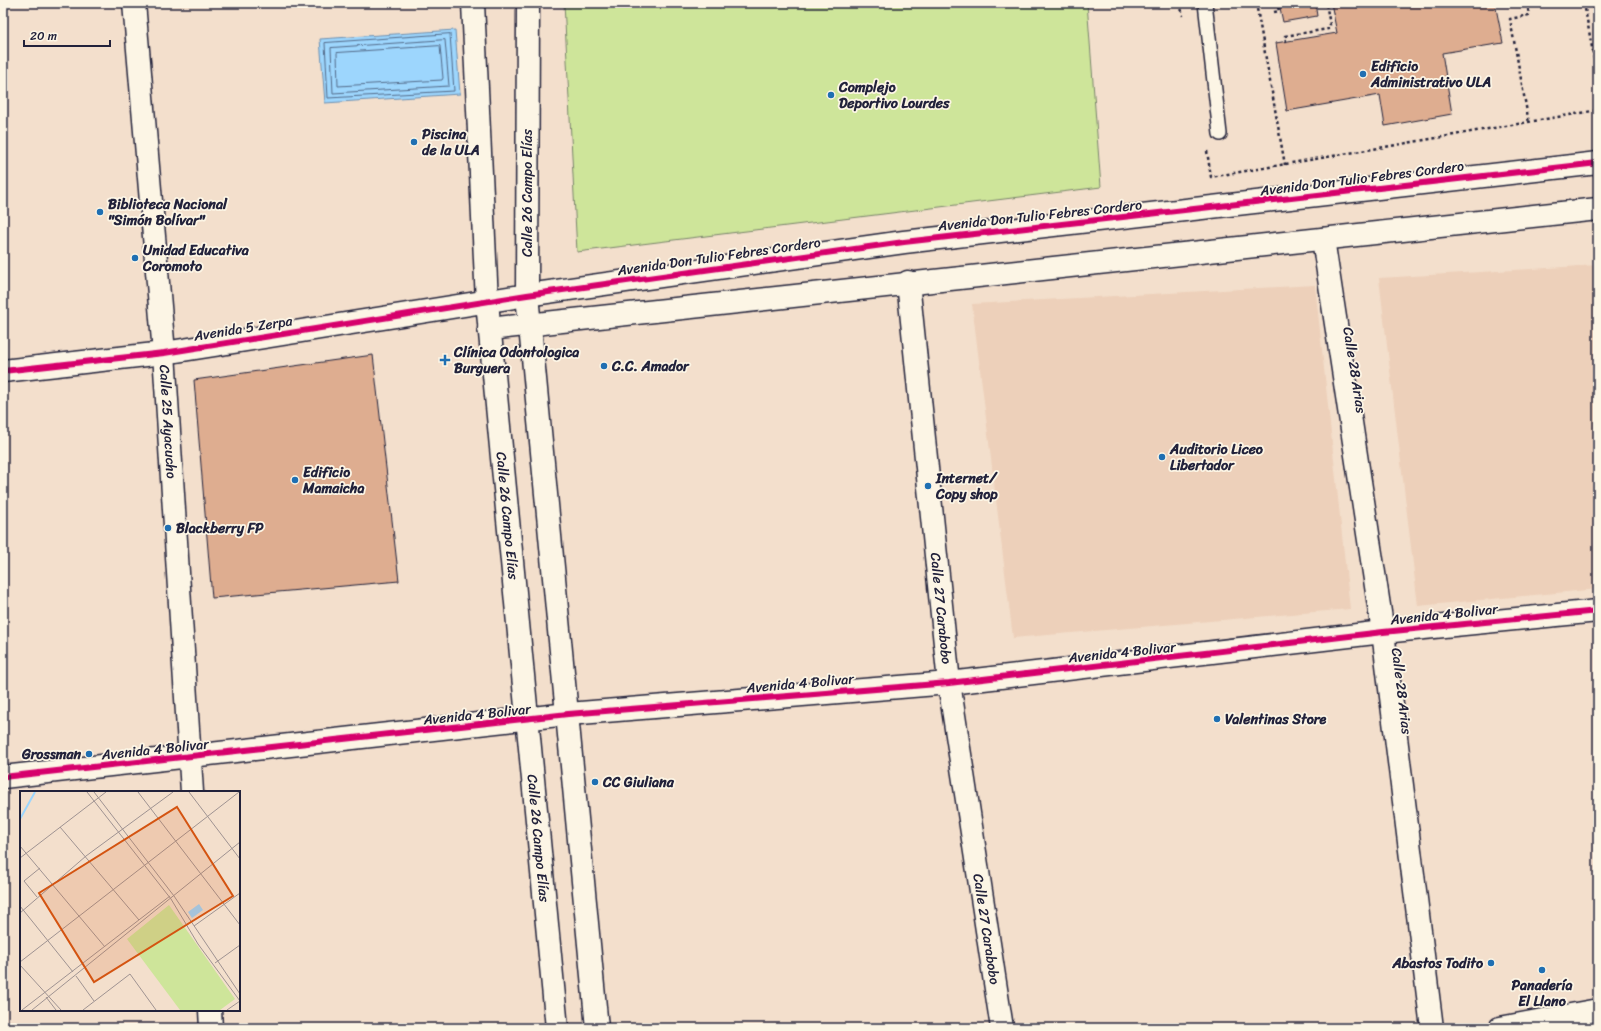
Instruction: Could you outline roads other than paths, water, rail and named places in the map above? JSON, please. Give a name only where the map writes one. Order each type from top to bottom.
[{"type":"street","name":"Calle 25 Ayacucho","points":[[134,3],[164,353],[192,791]]},
{"type":"street","name":"Calle 26 Campo Elías","points":[[473,3],[489,329],[557,1028]]},
{"type":"street","name":"Calle 26 Campo Elías","points":[[528,3],[527,295],[597,1028]]},
{"type":"street","name":"Avenida Don Tulio Febres Cordero","points":[[487,302],[527,295],[904,242],[1598,163]]},
{"type":"street","points":[[489,329],[908,282],[1598,209]]},
{"type":"street","name":"Calle 28 Arias","points":[[1324,239],[1383,632],[1432,1028]]},
{"type":"street","name":"Calle 27 Carabobo","points":[[908,282],[949,683],[1002,1028]]},
{"type":"street","name":"Avenida 5 Zerpa","points":[[3,371],[164,353],[487,302]]},
{"type":"street","name":"Avenida 4 Bolivar","points":[[3,777],[190,758],[527,720],[568,714],[949,683],[1383,632],[1598,611]]},
{"type":"street","points":[[1500,1028],[1598,1010]]},
{"type":"street","points":[[210,1011],[211,1028]]},
{"type":"lane","points":[[1205,3],[1220,134]]},
{"type":"water","points":[[455,30],[460,94],[325,103],[320,39]]},
{"type":"place","name":"Edificio Administrativo ULA","points":[[1363,74]]},
{"type":"place","name":"Complejo Deportivo Lourdes","points":[[831,95]]},
{"type":"place","name":"Piscina de la ULA","points":[[414,142]]},
{"type":"place","name":"Biblioteca Nacional \"Simón Bolívar\"","points":[[100,212]]},
{"type":"place","name":"Unidad Educativa Coromoto","points":[[135,258]]},
{"type":"place","name":"Clínica Odontologica Burguera","points":[[445,360]]},
{"type":"place","name":"C.C. Amador","points":[[604,366]]},
{"type":"place","name":"Auditorio Liceo Libertador","points":[[1162,457]]},
{"type":"place","name":"Edificio Mamaicha","points":[[295,480]]},
{"type":"place","name":"Internet/ Copy shop","points":[[928,486]]},
{"type":"place","name":"Blackberry FP","points":[[168,528]]},
{"type":"place","name":"Valentinas Store","points":[[1217,719]]},
{"type":"place","name":"Grossman","points":[[89,754]]},
{"type":"place","name":"CC Giuliana","points":[[595,782]]},
{"type":"place","name":"Abastos Todito","points":[[1491,963]]},
{"type":"place","name":"Panadería El Llano","points":[[1542,970]]}]
